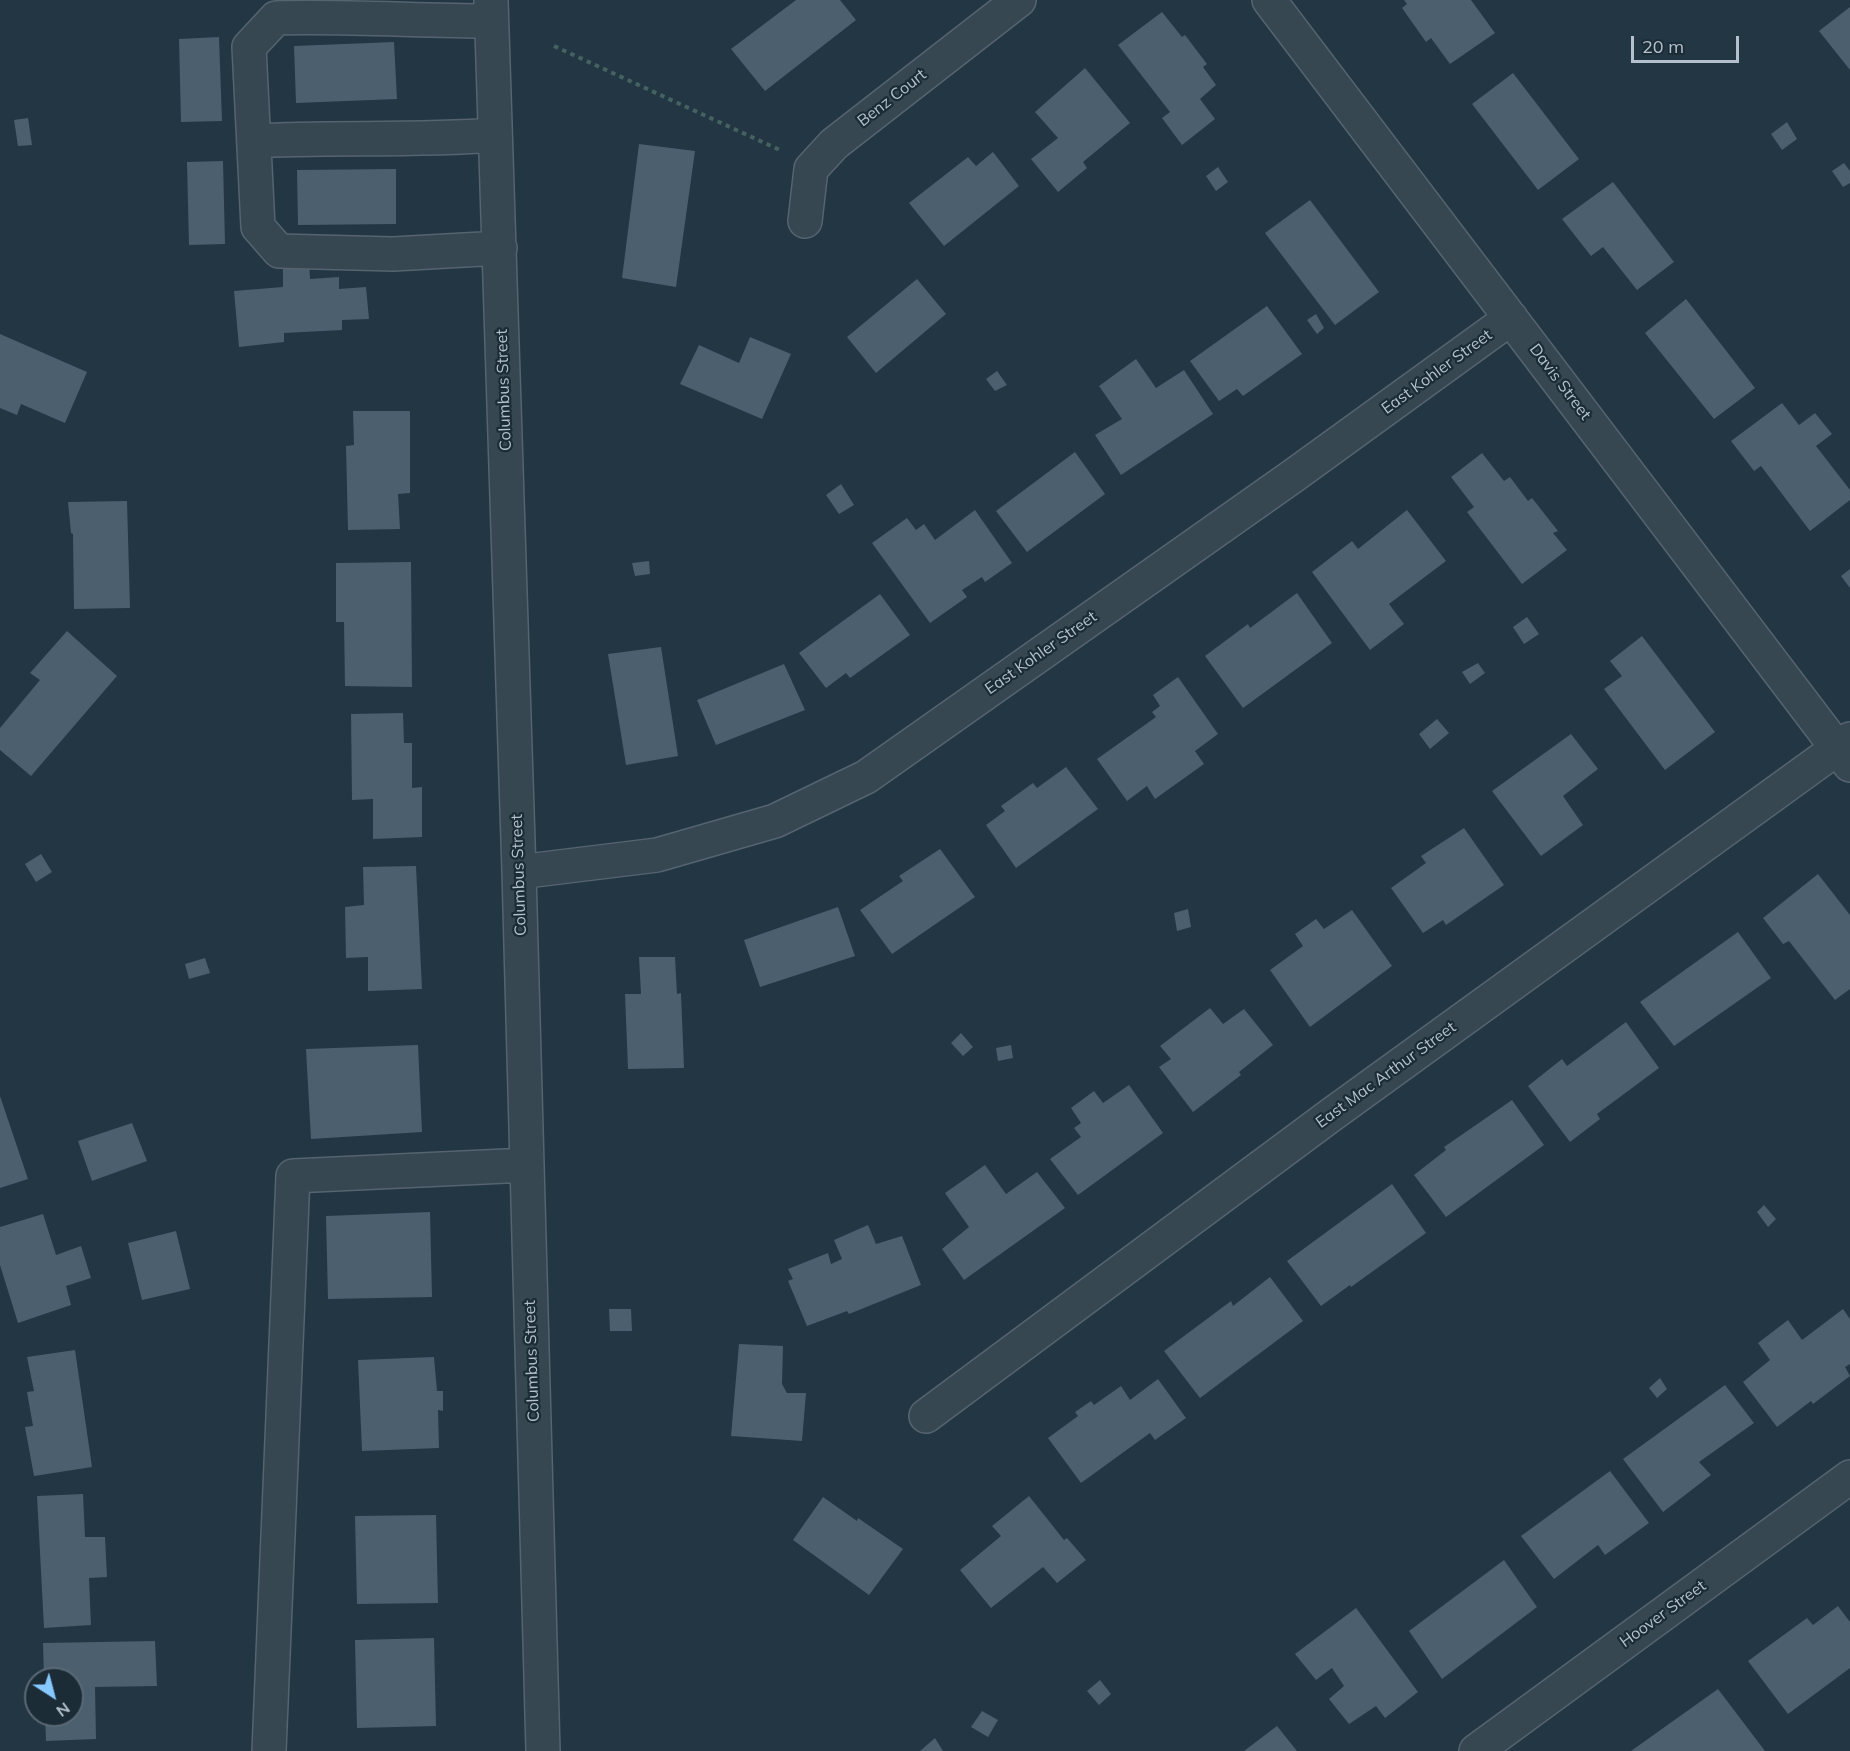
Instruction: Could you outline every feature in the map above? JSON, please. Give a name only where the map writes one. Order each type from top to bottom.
[{"type":"street","name":"Benz Court","points":[[811,169],[834,144],[1019,0]]},
{"type":"street","name":"Davis Street","points":[[1269,0],[1511,318],[1846,750]]},
{"type":"street","points":[[491,10],[439,21],[276,18],[249,47],[258,227],[279,251],[393,254],[500,248]]},
{"type":"street","name":"Columbus Street","points":[[491,10],[519,872],[543,1751]]},
{"type":"street","points":[[254,141],[495,135]]},
{"type":"street","points":[[805,221],[811,169]]},
{"type":"street","name":"East Kohler Street","points":[[519,872],[657,855],[775,821],[866,777],[1293,476],[1511,318]]},
{"type":"street","name":"East Mac Arthur Street","points":[[926,1416],[1331,1114],[1846,750]]},
{"type":"street","points":[[269,1751],[293,1176],[527,1165]]},
{"type":"street","name":"Hoover Street","points":[[1476,1751],[1850,1477]]},
{"type":"path","points":[[554,46],[779,149],[811,169]]},
{"type":"building","points":[[796,0],[840,0],[856,20],[765,91],[731,49]]},
{"type":"building","points":[[1404,0],[1471,0],[1495,33],[1450,64],[1431,38],[1426,42],[1402,8],[1407,4]]},
{"type":"building","points":[[1850,7],[1850,70],[1819,31]]},
{"type":"building","points":[[1162,12],[1182,37],[1185,35],[1207,64],[1203,67],[1216,85],[1200,99],[1215,119],[1182,145],[1162,118],[1170,112],[1118,45]]},
{"type":"building","points":[[219,37],[222,121],[181,122],[179,39]]},
{"type":"building","points":[[394,42],[397,99],[296,103],[294,46]]},
{"type":"building","points":[[1085,68],[1130,123],[1083,162],[1087,168],[1058,192],[1031,159],[1058,138],[1035,112]]},
{"type":"building","points":[[1513,73],[1579,159],[1538,190],[1472,104]]},
{"type":"building","points":[[28,118],[32,145],[18,146],[14,120]]},
{"type":"building","points":[[1787,122],[1797,139],[1782,150],[1771,134]]},
{"type":"building","points":[[639,144],[695,151],[676,287],[622,278]]},
{"type":"building","points":[[993,152],[1019,186],[944,246],[909,203],[968,157],[976,166]]},
{"type":"building","points":[[223,161],[225,244],[189,245],[187,162]]},
{"type":"building","points":[[1844,163],[1850,171],[1850,183],[1843,187],[1832,171]]},
{"type":"building","points":[[1218,167],[1228,182],[1216,191],[1206,176]]},
{"type":"building","points":[[396,169],[396,224],[298,225],[297,170]]},
{"type":"building","points":[[1613,182],[1674,262],[1637,290],[1603,247],[1591,256],[1562,219]]},
{"type":"building","points":[[1310,200],[1379,292],[1335,325],[1265,233]]},
{"type":"building","points":[[309,260],[310,279],[339,277],[339,289],[366,287],[369,319],[342,320],[342,330],[284,333],[284,342],[239,347],[234,291],[283,287],[283,263]]},
{"type":"building","points":[[917,279],[946,314],[876,373],[847,337]]},
{"type":"building","points":[[1686,299],[1755,388],[1714,419],[1645,333]]},
{"type":"building","points":[[1267,306],[1302,354],[1243,396],[1237,389],[1219,401],[1190,361]]},
{"type":"building","points":[[1316,314],[1324,328],[1317,334],[1307,320]]},
{"type":"building","points":[[0,334],[87,372],[65,423],[21,404],[17,415],[0,408]]},
{"type":"building","points":[[750,337],[791,354],[762,419],[680,384],[699,345],[739,363]]},
{"type":"building","points":[[1136,359],[1156,388],[1184,370],[1213,414],[1121,475],[1095,435],[1122,419],[1099,386]]},
{"type":"building","points":[[997,371],[1007,385],[995,391],[986,379]]},
{"type":"building","points":[[1782,403],[1799,425],[1815,413],[1832,434],[1816,446],[1850,490],[1850,500],[1810,531],[1761,466],[1754,471],[1731,441]]},
{"type":"building","points":[[353,411],[410,411],[410,493],[398,494],[400,529],[348,530],[346,446],[354,445]]},
{"type":"building","points":[[1075,452],[1105,494],[1027,552],[996,511]]},
{"type":"building","points":[[1482,453],[1504,481],[1510,477],[1528,501],[1532,498],[1558,531],[1553,533],[1567,550],[1522,584],[1467,512],[1474,507],[1451,477]]},
{"type":"building","points":[[841,484],[854,505],[839,514],[826,495]]},
{"type":"building","points":[[127,501],[130,608],[74,609],[73,534],[71,533],[68,502]]},
{"type":"building","points":[[975,510],[1012,563],[985,582],[982,577],[962,590],[967,597],[930,623],[872,543],[907,518],[916,530],[924,524],[935,540]]},
{"type":"building","points":[[1407,510],[1446,561],[1389,604],[1404,624],[1370,650],[1312,572],[1352,541],[1358,549]]},
{"type":"building","points":[[649,561],[650,574],[635,576],[632,563]]},
{"type":"building","points":[[411,562],[412,687],[345,686],[344,622],[336,622],[336,563]]},
{"type":"building","points":[[1850,569],[1850,588],[1841,576]]},
{"type":"building","points":[[1297,593],[1332,643],[1243,708],[1205,656],[1248,624],[1250,628]]},
{"type":"building","points":[[880,594],[910,635],[850,678],[846,673],[826,688],[799,653]]},
{"type":"building","points":[[1527,617],[1539,634],[1524,644],[1513,627]]},
{"type":"building","points":[[67,631],[117,676],[31,776],[0,750],[0,728],[40,680],[30,673]]},
{"type":"building","points":[[1642,636],[1715,732],[1665,770],[1604,689],[1622,676],[1610,661]]},
{"type":"building","points":[[661,647],[678,756],[626,765],[608,654]]},
{"type":"building","points":[[1478,663],[1485,673],[1470,684],[1462,672]]},
{"type":"building","points":[[784,664],[805,710],[716,745],[697,700]]},
{"type":"building","points":[[1178,677],[1218,734],[1195,751],[1204,764],[1155,799],[1147,786],[1127,801],[1097,759],[1156,717],[1152,712],[1160,706],[1153,695]]},
{"type":"building","points":[[403,713],[404,743],[412,743],[412,788],[422,787],[422,837],[373,839],[373,799],[352,800],[351,714]]},
{"type":"building","points":[[1437,719],[1449,733],[1430,749],[1419,734]]},
{"type":"building","points":[[1571,734],[1598,769],[1563,796],[1583,825],[1541,856],[1492,791]]},
{"type":"building","points":[[1066,767],[1098,809],[1016,868],[986,825],[1005,811],[1001,806],[1033,783],[1037,788]]},
{"type":"building","points":[[1464,828],[1504,885],[1446,925],[1443,920],[1423,933],[1391,888],[1426,863],[1421,856]]},
{"type":"building","points":[[940,849],[975,897],[892,954],[860,910],[903,881],[899,876]]},
{"type":"building","points":[[41,854],[52,872],[36,882],[25,864]]},
{"type":"building","points":[[416,866],[422,989],[368,991],[368,957],[346,958],[345,907],[364,905],[363,867]]},
{"type":"building","points":[[1818,874],[1850,915],[1850,989],[1835,1000],[1789,941],[1783,944],[1763,918]]},
{"type":"building","points":[[838,907],[855,956],[760,987],[744,940]]},
{"type":"building","points":[[1188,909],[1191,927],[1177,931],[1174,913]]},
{"type":"building","points":[[1352,910],[1392,966],[1310,1027],[1270,970],[1303,946],[1295,934],[1316,919],[1324,929]]},
{"type":"building","points":[[1738,932],[1771,978],[1674,1046],[1640,1002]]},
{"type":"building","points":[[639,957],[675,957],[677,994],[681,993],[684,1068],[628,1069],[625,994],[641,994]]},
{"type":"building","points":[[205,958],[210,973],[189,979],[185,964]]},
{"type":"building","points":[[1210,1008],[1223,1024],[1244,1009],[1273,1045],[1239,1072],[1241,1075],[1193,1112],[1159,1067],[1171,1059],[1160,1046]]},
{"type":"building","points":[[1626,1022],[1659,1068],[1597,1114],[1600,1119],[1570,1142],[1528,1086],[1562,1059],[1567,1066]]},
{"type":"building","points":[[961,1033],[973,1047],[963,1056],[951,1043]]},
{"type":"building","points":[[418,1045],[422,1132],[311,1139],[306,1049]]},
{"type":"building","points":[[1011,1045],[1013,1058],[998,1061],[996,1048]]},
{"type":"building","points":[[1129,1085],[1163,1133],[1078,1195],[1050,1159],[1081,1137],[1074,1128],[1081,1123],[1071,1108],[1094,1091],[1103,1103]]},
{"type":"building","points":[[0,1096],[28,1179],[0,1188]]},
{"type":"building","points":[[1512,1100],[1544,1145],[1446,1217],[1414,1175],[1446,1150],[1444,1147]]},
{"type":"building","points":[[132,1123],[147,1161],[92,1181],[78,1141]]},
{"type":"building","points":[[985,1165],[1006,1194],[1037,1172],[1065,1208],[964,1280],[942,1249],[969,1227],[945,1193]]},
{"type":"building","points":[[1392,1184],[1426,1233],[1321,1306],[1287,1261]]},
{"type":"building","points":[[1764,1205],[1776,1219],[1768,1227],[1757,1212]]},
{"type":"building","points":[[430,1212],[432,1297],[328,1299],[326,1216]]},
{"type":"building","points":[[43,1214],[56,1255],[81,1246],[91,1278],[66,1286],[71,1305],[18,1323],[0,1265],[0,1227]]},
{"type":"building","points":[[868,1225],[876,1244],[902,1236],[921,1285],[849,1314],[847,1311],[807,1326],[788,1281],[793,1279],[788,1269],[828,1253],[831,1264],[842,1259],[834,1240]]},
{"type":"building","points":[[176,1231],[190,1289],[142,1300],[128,1243]]},
{"type":"building","points":[[1270,1277],[1303,1321],[1200,1398],[1164,1351],[1231,1301],[1233,1306]]},
{"type":"building","points":[[609,1309],[631,1309],[632,1331],[610,1331]]},
{"type":"building","points":[[1843,1309],[1850,1319],[1850,1364],[1845,1367],[1850,1376],[1813,1404],[1811,1401],[1777,1427],[1743,1382],[1770,1360],[1758,1343],[1788,1320],[1802,1340]]},
{"type":"building","points":[[739,1344],[783,1346],[782,1384],[787,1393],[806,1393],[802,1441],[731,1436]]},
{"type":"building","points":[[75,1350],[92,1467],[34,1476],[25,1427],[33,1426],[27,1392],[34,1391],[27,1357]]},
{"type":"building","points":[[434,1357],[437,1391],[443,1391],[443,1411],[438,1410],[439,1448],[362,1451],[358,1360]]},
{"type":"building","points":[[1660,1378],[1667,1389],[1657,1398],[1649,1388]]},
{"type":"building","points":[[1158,1379],[1186,1418],[1155,1440],[1150,1433],[1081,1483],[1048,1438],[1078,1416],[1075,1412],[1091,1401],[1094,1405],[1121,1386],[1130,1400]]},
{"type":"building","points":[[1725,1385],[1754,1423],[1699,1462],[1711,1475],[1663,1512],[1623,1459]]},
{"type":"building","points":[[1610,1471],[1649,1523],[1605,1555],[1598,1545],[1554,1579],[1521,1536]]},
{"type":"building","points":[[83,1494],[85,1537],[105,1537],[107,1577],[89,1578],[91,1625],[44,1628],[37,1496]]},
{"type":"building","points":[[1029,1496],[1064,1540],[1067,1538],[1086,1560],[1057,1583],[1043,1567],[991,1608],[960,1570],[1001,1536],[992,1526]]},
{"type":"building","points":[[823,1497],[903,1549],[869,1595],[793,1540]]},
{"type":"building","points":[[436,1515],[438,1603],[357,1604],[355,1516]]},
{"type":"building","points":[[1504,1560],[1537,1607],[1442,1679],[1409,1631]]},
{"type":"building","points":[[1838,1606],[1850,1622],[1850,1668],[1788,1714],[1748,1661],[1807,1618],[1813,1625]]},
{"type":"building","points":[[1356,1608],[1418,1692],[1385,1718],[1376,1706],[1349,1724],[1329,1699],[1344,1686],[1332,1668],[1316,1680],[1295,1654]]},
{"type":"building","points":[[434,1638],[436,1726],[357,1728],[355,1640]]},
{"type":"building","points":[[155,1641],[157,1686],[95,1687],[96,1739],[46,1741],[45,1727],[84,1727],[84,1667],[44,1667],[43,1643]]},
{"type":"building","points":[[1100,1680],[1111,1694],[1099,1705],[1087,1691]]},
{"type":"building","points":[[1718,1689],[1765,1751],[1631,1751]]},
{"type":"building","points":[[982,1711],[998,1720],[988,1737],[971,1727]]},
{"type":"building","points":[[1277,1726],[1297,1751],[1244,1751]]},
{"type":"building","points":[[935,1738],[943,1751],[920,1751]]}]
